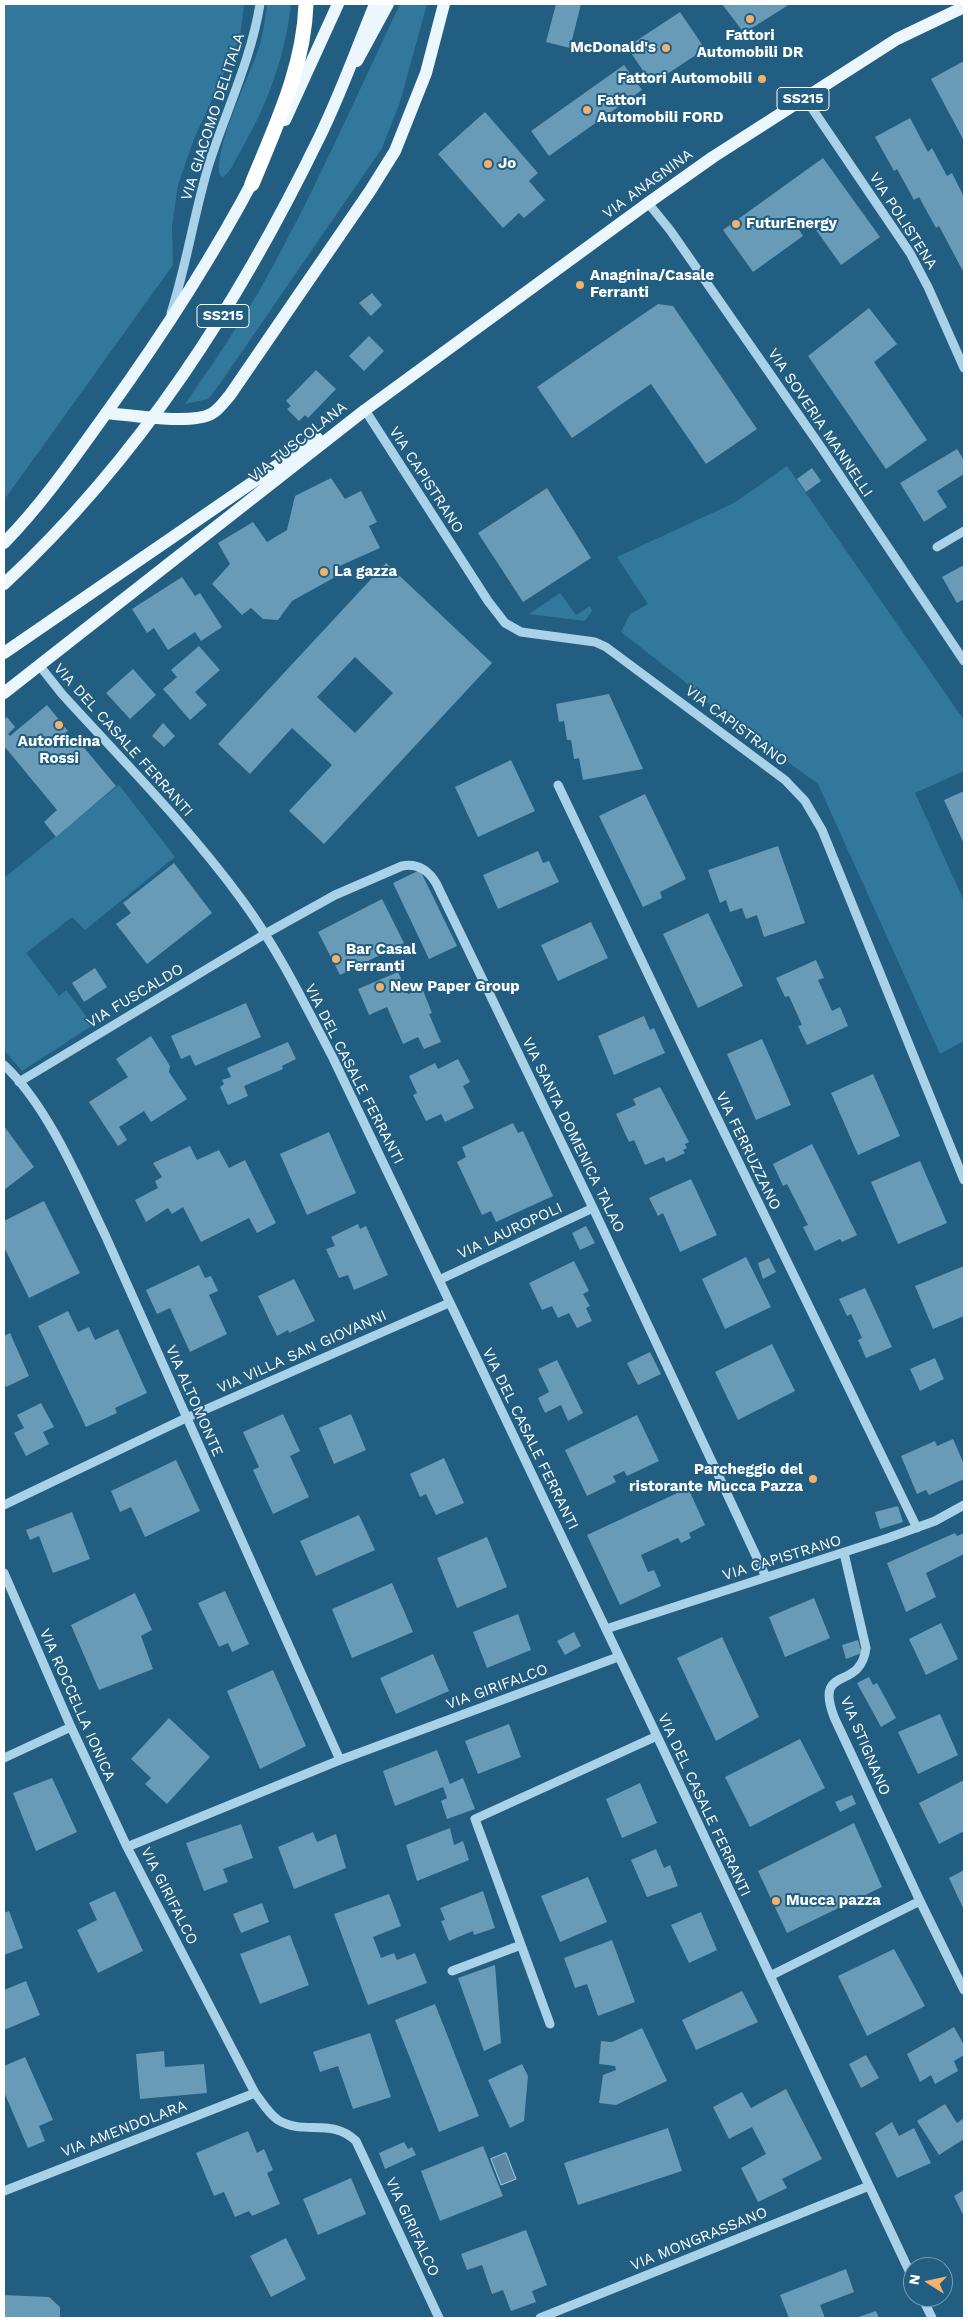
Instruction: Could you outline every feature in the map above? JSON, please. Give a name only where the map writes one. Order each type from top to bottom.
[{"type":"highway","points":[[252,184],[294,78],[302,45],[306,4]]},
{"type":"main road","points":[[4,543],[52,489],[167,324],[252,184],[284,122],[338,4]]},
{"type":"main road","name":"SS215","points":[[4,584],[30,560],[82,504],[174,390],[224,315],[261,252],[320,136],[342,88],[375,4]]},
{"type":"main road","points":[[342,88],[388,4]]},
{"type":"main road","points":[[106,413],[175,419],[202,417],[216,411],[230,395],[370,191],[395,151],[423,81],[444,4]]},
{"type":"main road","name":"VIA ANAGNINA","points":[[365,410],[713,157],[897,39],[964,7]]},
{"type":"main road","name":"VIA TUSCOLANA","points":[[4,653],[306,445],[365,410]]},
{"type":"main road","name":"VIA TUSCOLANA","points":[[4,693],[365,410]]},
{"type":"street","name":"VIA GIACOMO DELITALA","points":[[167,324],[184,269],[204,180],[246,62],[260,4]]},
{"type":"street","name":"VIA POLISTENA","points":[[805,98],[910,253],[928,286],[964,368]]},
{"type":"street","name":"VIA SOVERIA MANNELLI","points":[[648,203],[680,244],[823,450],[964,661]]},
{"type":"street","name":"VIA CAPISTRANO","points":[[365,410],[488,601],[510,627],[521,632],[595,642],[606,647],[779,775],[805,801],[822,830],[964,1180]]},
{"type":"street","points":[[937,547],[964,531]]},
{"type":"street","name":"VIA DEL CASALE FERRANTI","points":[[39,665],[62,694],[211,860],[242,900],[265,934],[333,1058],[657,1736],[903,2258]]},
{"type":"street","name":"VIA FERRUZZANO","points":[[558,784],[705,1094],[917,1528]]},
{"type":"street","name":"VIA SANTA DOMENICA TALAO","points":[[265,934],[335,895],[381,874],[409,865],[421,868],[436,882],[593,1208],[766,1577]]},
{"type":"street","name":"VIA FUSCALDO","points":[[19,1082],[265,934]]},
{"type":"street","name":"VIA ALTOMONTE","points":[[4,1065],[41,1112],[106,1237],[340,1760]]},
{"type":"street","name":"VIA LAUROPOLI","points":[[439,1280],[593,1208]]},
{"type":"street","name":"VIA VILLA SAN GIOVANNI","points":[[4,1505],[186,1418],[449,1302]]},
{"type":"street","name":"VIA CAPISTRANO","points":[[606,1629],[917,1528],[964,1506]]},
{"type":"street","name":"VIA STIGNANO","points":[[844,1553],[866,1648],[863,1662],[856,1672],[834,1682],[830,1686],[828,1700],[834,1717],[920,1901],[964,1990]]},
{"type":"street","name":"VIA ROCCELLA IONICA","points":[[4,1573],[71,1727],[128,1847]]},
{"type":"street","name":"VIA GIRIFALCO","points":[[439,2318],[356,2142],[345,2132],[335,2128],[300,2127],[283,2122],[267,2110],[255,2093],[128,1847],[340,1760],[618,1657]]},
{"type":"street","points":[[4,1758],[71,1727]]},
{"type":"street","points":[[550,2024],[474,1819],[657,1736]]},
{"type":"street","points":[[770,1976],[920,1901]]},
{"type":"street","points":[[452,1971],[521,1945]]},
{"type":"street","name":"VIA AMENDOLARA","points":[[4,2191],[255,2093]]},
{"type":"street","name":"VIA MONGRASSANO","points":[[540,2318],[868,2186]]},
{"type":"shaded area","points":[[4,4],[244,4],[240,38],[194,139],[178,185],[172,226],[173,265],[4,500]]},
{"type":"shaded area","points":[[267,4],[291,4],[284,43],[273,81],[259,117],[233,166],[223,177],[220,175],[219,164],[226,133],[259,47],[264,29]]},
{"type":"shaded area","points":[[400,4],[427,4],[400,102],[382,148],[219,385],[208,399],[185,404],[258,293],[277,258],[332,150]]},
{"type":"shaded area","points":[[787,466],[964,720],[964,771],[915,793],[964,901],[964,1041],[940,1054],[818,784],[705,701],[684,681],[621,632],[630,614],[648,604],[617,557],[734,503]]},
{"type":"shaded area","points":[[560,593],[576,615],[590,606],[592,611],[585,621],[529,614]]},
{"type":"shaded area","points":[[119,785],[175,857],[85,930],[72,917],[26,953],[59,996],[66,990],[93,1025],[22,1071],[4,1050],[4,878]]},
{"type":"shaded area","points":[[506,2153],[516,2179],[501,2185],[491,2159]]},
{"type":"building","points":[[556,4],[581,4],[570,48],[546,42]]},
{"type":"building","name":"Fattori Automobili DR","points":[[722,4],[790,4],[744,33]]},
{"type":"building","name":"McDonald's","points":[[680,12],[705,49],[652,84],[627,47]]},
{"type":"building","points":[[964,61],[964,141],[931,79]]},
{"type":"building","name":"Fattori Automobili FORD","points":[[624,65],[642,90],[549,156],[531,131]]},
{"type":"building","name":"Jo","points":[[485,112],[538,173],[529,181],[545,200],[524,218],[519,213],[503,228],[438,154]]},
{"type":"building","points":[[910,118],[928,152],[932,148],[947,176],[952,173],[964,197],[964,273],[939,226],[936,228],[919,197],[914,200],[897,169],[894,171],[875,137]]},
{"type":"building","points":[[823,158],[880,237],[841,265],[809,220],[798,228],[803,236],[753,272],[723,230]]},
{"type":"building","points":[[372,293],[382,305],[371,316],[359,303]]},
{"type":"building","points":[[658,304],[673,306],[757,429],[706,464],[651,384],[572,438],[537,387]]},
{"type":"building","points":[[869,308],[897,344],[874,362],[927,440],[886,469],[808,356]]},
{"type":"building","points":[[369,336],[384,351],[364,371],[349,356]]},
{"type":"building","points":[[316,370],[336,389],[308,418],[305,415],[299,421],[287,409],[291,406],[286,401]]},
{"type":"building","points":[[957,449],[964,460],[964,474],[937,491],[947,507],[924,522],[900,483]]},
{"type":"building","points":[[812,468],[821,481],[806,492],[797,479]]},
{"type":"building","points":[[331,478],[345,499],[361,491],[377,522],[369,526],[380,548],[335,568],[337,576],[292,601],[278,620],[263,619],[251,608],[242,615],[212,584],[230,564],[218,543],[253,522],[267,542],[287,530],[295,496]]},
{"type":"building","points":[[547,488],[591,558],[523,602],[478,533]]},
{"type":"building","points":[[386,563],[492,663],[324,844],[289,811],[332,765],[292,728],[250,774],[218,744]],"holes":[[[355,657],[393,693],[355,733],[317,697]]]},
{"type":"building","points":[[964,565],[964,599],[957,603],[942,577]]},
{"type":"building","points":[[182,577],[195,596],[200,593],[222,627],[201,641],[195,632],[168,650],[154,628],[147,633],[132,609]]},
{"type":"building","points":[[199,646],[220,670],[195,692],[207,705],[190,720],[163,689],[177,677],[171,670]]},
{"type":"building","points":[[133,669],[156,695],[130,719],[106,693]]},
{"type":"building","points":[[609,694],[643,769],[583,780],[579,758],[574,759],[571,740],[567,740],[564,721],[559,722],[556,704]]},
{"type":"building","points":[[47,705],[68,731],[65,733],[77,747],[81,744],[116,786],[56,837],[44,822],[57,810],[4,746],[4,720],[7,717],[15,727],[8,734],[10,736]]},
{"type":"building","points":[[163,723],[175,736],[164,747],[152,736]]},
{"type":"building","points":[[511,760],[535,811],[478,837],[455,787]]},
{"type":"building","points":[[964,791],[964,844],[944,800]]},
{"type":"building","points":[[645,794],[686,879],[660,892],[662,898],[643,907],[599,816]]},
{"type":"building","points":[[778,846],[805,923],[764,937],[757,915],[746,919],[742,908],[730,912],[726,900],[720,903],[708,870]]},
{"type":"building","points":[[538,851],[543,863],[549,861],[559,882],[498,909],[483,875]]},
{"type":"building","points":[[174,863],[212,913],[147,964],[116,924],[131,913],[123,903]]},
{"type":"building","points":[[420,870],[457,946],[429,959],[393,883]]},
{"type":"building","points":[[382,899],[404,943],[340,975],[318,932]]},
{"type":"building","points":[[708,913],[743,986],[698,1008],[663,934]]},
{"type":"building","points":[[591,922],[608,958],[558,981],[541,945]]},
{"type":"building","points":[[816,960],[824,978],[818,980],[832,1011],[840,1007],[848,1026],[807,1045],[798,1026],[802,1025],[789,996],[785,997],[776,978]]},
{"type":"building","points":[[95,968],[107,987],[84,1002],[72,983]]},
{"type":"building","points":[[398,972],[408,994],[422,988],[432,1013],[429,1014],[441,1042],[424,1049],[418,1037],[403,1044],[387,1007],[369,1015],[358,989]]},
{"type":"building","points":[[246,1003],[261,1037],[195,1066],[190,1055],[181,1059],[171,1036]]},
{"type":"building","points":[[644,1016],[650,1030],[654,1028],[665,1053],[614,1075],[598,1036]]},
{"type":"building","points":[[151,1036],[170,1066],[169,1072],[187,1099],[151,1122],[144,1111],[119,1127],[127,1140],[118,1146],[89,1102],[128,1077],[116,1059]]},
{"type":"building","points":[[762,1039],[791,1105],[756,1120],[727,1054]]},
{"type":"building","points":[[288,1042],[296,1059],[282,1066],[283,1069],[244,1086],[248,1096],[228,1105],[220,1087],[224,1084],[222,1080],[231,1077],[227,1068]]},
{"type":"building","points":[[458,1059],[470,1082],[463,1086],[474,1108],[445,1122],[441,1114],[426,1121],[413,1095],[417,1093],[409,1076],[435,1063],[438,1069]]},
{"type":"building","points":[[873,1074],[900,1136],[858,1155],[831,1093]]},
{"type":"building","points":[[660,1087],[689,1142],[685,1144],[687,1148],[683,1150],[685,1153],[666,1162],[664,1157],[645,1165],[634,1140],[629,1142],[616,1114],[636,1105],[633,1099]]},
{"type":"building","points":[[513,1123],[518,1133],[523,1131],[553,1196],[496,1222],[491,1211],[482,1215],[457,1162],[466,1157],[462,1147]]},
{"type":"building","points":[[4,1126],[34,1167],[4,1190]]},
{"type":"building","points":[[329,1132],[356,1193],[307,1215],[280,1154]]},
{"type":"building","points":[[812,1144],[857,1235],[842,1242],[840,1239],[815,1251],[803,1227],[808,1225],[787,1184],[783,1186],[773,1164]]},
{"type":"building","points":[[190,1146],[197,1160],[219,1150],[229,1168],[245,1160],[276,1223],[257,1233],[249,1218],[201,1242],[183,1207],[172,1214],[168,1208],[146,1222],[135,1200],[158,1188],[155,1181],[162,1177],[153,1163]]},
{"type":"building","points":[[920,1161],[947,1223],[898,1244],[871,1182]]},
{"type":"building","points":[[691,1179],[717,1235],[680,1252],[663,1213],[658,1216],[649,1198]]},
{"type":"building","points":[[44,1201],[80,1273],[29,1298],[4,1247],[4,1221]]},
{"type":"building","points":[[358,1224],[360,1229],[366,1226],[388,1275],[354,1290],[348,1275],[339,1278],[326,1249],[335,1246],[331,1237]]},
{"type":"building","points":[[586,1226],[595,1243],[580,1250],[572,1233]]},
{"type":"building","points":[[746,1257],[771,1307],[725,1329],[702,1279]]},
{"type":"building","points":[[769,1258],[776,1272],[763,1279],[758,1263]]},
{"type":"building","points":[[574,1261],[589,1291],[583,1294],[590,1306],[586,1308],[592,1321],[577,1328],[569,1313],[558,1318],[552,1306],[542,1310],[529,1283]]},
{"type":"building","points":[[199,1265],[205,1278],[211,1276],[218,1291],[209,1295],[227,1334],[190,1352],[170,1308],[157,1314],[146,1290]]},
{"type":"building","points":[[964,1266],[964,1316],[933,1329],[915,1286]]},
{"type":"building","points":[[294,1279],[315,1321],[289,1333],[288,1330],[277,1336],[258,1296]]},
{"type":"building","points":[[865,1288],[892,1347],[866,1358],[858,1340],[862,1338],[851,1314],[847,1316],[839,1299]]},
{"type":"building","points":[[68,1311],[78,1332],[89,1327],[95,1340],[118,1329],[147,1393],[115,1408],[117,1413],[86,1427],[38,1326]]},
{"type":"building","points":[[10,1333],[29,1376],[6,1387],[4,1382],[4,1336]]},
{"type":"building","points":[[772,1344],[795,1391],[738,1420],[715,1372]]},
{"type":"building","points":[[650,1352],[661,1374],[638,1385],[627,1363]]},
{"type":"building","points":[[935,1358],[944,1379],[920,1391],[910,1369]]},
{"type":"building","points":[[557,1360],[583,1413],[568,1421],[561,1405],[545,1413],[538,1398],[549,1392],[538,1369]]},
{"type":"building","points":[[41,1403],[54,1427],[43,1432],[49,1444],[26,1456],[14,1433],[24,1428],[17,1415]]},
{"type":"building","points":[[283,1414],[300,1451],[290,1456],[309,1497],[273,1514],[253,1470],[259,1467],[243,1432]]},
{"type":"building","points":[[351,1414],[366,1450],[334,1464],[319,1428]]},
{"type":"building","points":[[637,1415],[659,1461],[627,1476],[624,1471],[613,1476],[616,1482],[587,1496],[565,1450]]},
{"type":"building","points":[[953,1439],[964,1464],[964,1479],[929,1495],[926,1490],[917,1494],[901,1456],[935,1441],[937,1446]]},
{"type":"building","points":[[444,1458],[464,1503],[436,1515],[426,1494],[420,1497],[410,1474]]},
{"type":"building","points":[[176,1460],[200,1511],[145,1537],[131,1507],[120,1512],[111,1491]]},
{"type":"building","points":[[688,1488],[705,1525],[689,1533],[691,1538],[681,1543],[678,1538],[641,1555],[648,1572],[654,1570],[661,1586],[620,1605],[587,1535]]},
{"type":"building","points":[[898,1506],[903,1522],[880,1529],[875,1512]]},
{"type":"building","points":[[72,1512],[90,1559],[53,1573],[39,1536],[30,1540],[26,1530]]},
{"type":"building","points":[[359,1515],[375,1550],[316,1576],[300,1541]]},
{"type":"building","points":[[955,1533],[957,1536],[964,1533],[964,1554],[926,1573],[936,1597],[906,1612],[887,1563]]},
{"type":"building","points":[[487,1537],[507,1587],[457,1608],[437,1558]]},
{"type":"building","points":[[392,1583],[413,1632],[352,1658],[332,1609]]},
{"type":"building","points":[[225,1591],[249,1644],[232,1652],[228,1643],[219,1647],[198,1603]]},
{"type":"building","points":[[135,1593],[152,1630],[141,1636],[153,1669],[99,1690],[71,1625]]},
{"type":"building","points":[[814,1598],[830,1638],[785,1657],[769,1617]]},
{"type":"building","points":[[518,1614],[531,1650],[487,1668],[473,1632]]},
{"type":"building","points":[[941,1623],[958,1659],[926,1675],[909,1639]]},
{"type":"building","points":[[574,1632],[581,1646],[565,1655],[557,1641]]},
{"type":"building","points":[[722,1637],[759,1717],[716,1741],[677,1658]]},
{"type":"building","points":[[858,1640],[862,1653],[846,1659],[842,1645]]},
{"type":"building","points":[[433,1654],[449,1691],[396,1714],[380,1678]]},
{"type":"building","points":[[273,1670],[306,1746],[260,1769],[227,1691]]},
{"type":"building","points":[[869,1677],[873,1685],[877,1683],[896,1718],[881,1727],[857,1683]]},
{"type":"building","points":[[940,1714],[958,1755],[918,1774],[898,1732]]},
{"type":"building","points":[[169,1718],[210,1757],[167,1804],[145,1784],[151,1778],[131,1759]]},
{"type":"building","points":[[509,1724],[521,1757],[478,1774],[465,1741]]},
{"type":"building","points":[[800,1739],[825,1788],[750,1827],[725,1777]]},
{"type":"building","points":[[437,1750],[450,1784],[463,1778],[475,1809],[447,1819],[441,1801],[447,1798],[443,1787],[395,1806],[383,1771]]},
{"type":"building","points":[[52,1778],[77,1832],[36,1851],[13,1793]]},
{"type":"building","points":[[964,1780],[964,1831],[939,1844],[919,1803]]},
{"type":"building","points":[[640,1783],[657,1823],[622,1838],[606,1799]]},
{"type":"building","points":[[852,1795],[856,1804],[840,1812],[835,1802]]},
{"type":"building","points":[[854,1823],[882,1887],[787,1933],[758,1871]]},
{"type":"building","points":[[241,1824],[253,1858],[223,1869],[228,1882],[204,1891],[186,1843]]},
{"type":"building","points":[[450,1828],[454,1845],[463,1841],[469,1860],[417,1881],[406,1845]]},
{"type":"building","points":[[313,1832],[317,1842],[336,1834],[346,1868],[294,1889],[278,1847]]},
{"type":"building","points":[[656,1849],[664,1868],[670,1865],[678,1886],[647,1897],[631,1860]]},
{"type":"building","points":[[964,1870],[964,1910],[949,1878]]},
{"type":"building","points":[[588,1877],[607,1922],[560,1942],[541,1896]]},
{"type":"building","points":[[115,1891],[143,1951],[98,1973],[77,1930],[97,1920],[89,1903]]},
{"type":"building","points":[[483,1891],[495,1928],[474,1935],[473,1931],[449,1941],[441,1921],[445,1920],[440,1908]]},
{"type":"building","points":[[389,1894],[401,1926],[373,1937],[381,1958],[394,1953],[397,1960],[415,1953],[427,1983],[368,2005],[334,1914]]},
{"type":"building","points":[[262,1903],[269,1922],[241,1933],[233,1914]]},
{"type":"building","points":[[9,1911],[23,1948],[4,1955],[4,1913]]},
{"type":"building","points":[[701,1912],[717,1950],[689,1963],[671,1925]]},
{"type":"building","points":[[290,1935],[309,1985],[260,2004],[240,1954]]},
{"type":"building","points":[[612,1940],[635,2002],[598,2016],[587,1984],[575,1988],[564,1958]]},
{"type":"building","points":[[894,1949],[925,2006],[867,2036],[838,1976]]},
{"type":"building","points":[[495,1965],[501,2043],[484,2051],[458,1978]]},
{"type":"building","points":[[26,1981],[40,2015],[4,2030],[4,1990]]},
{"type":"building","points":[[742,1991],[758,2022],[696,2050],[682,2020]]},
{"type":"building","points":[[435,2004],[479,2116],[439,2132],[395,2020]]},
{"type":"building","points":[[954,2027],[964,2045],[964,2055],[954,2061],[958,2071],[935,2084],[931,2075],[920,2082],[907,2054]]},
{"type":"building","points":[[642,2028],[667,2081],[616,2105],[599,2103],[603,2075],[616,2070],[615,2066],[599,2064],[601,2041],[612,2042]]},
{"type":"building","points":[[370,2033],[391,2097],[353,2109],[338,2066],[320,2072],[313,2052]]},
{"type":"building","points":[[164,2051],[165,2067],[204,2064],[207,2093],[140,2099],[136,2054]]},
{"type":"building","points":[[866,2055],[879,2078],[861,2088],[849,2064]]},
{"type":"building","points":[[25,2057],[53,2120],[39,2126],[45,2141],[28,2148],[4,2092],[4,2066]]},
{"type":"building","points":[[522,2064],[528,2076],[524,2121],[510,2128],[488,2080]]},
{"type":"building","points":[[786,2089],[822,2159],[782,2179],[787,2188],[758,2202],[741,2168],[766,2154],[752,2127],[729,2139],[713,2107],[742,2092],[751,2108]]},
{"type":"building","points":[[945,2104],[957,2123],[964,2118],[964,2139],[939,2155],[917,2121]]},
{"type":"building","points":[[892,2122],[899,2136],[914,2128],[931,2163],[897,2178],[875,2133]]},
{"type":"building","points":[[668,2128],[682,2171],[578,2205],[564,2163]]},
{"type":"building","points":[[248,2131],[257,2153],[264,2149],[273,2170],[267,2173],[280,2204],[252,2216],[249,2211],[235,2217],[224,2192],[214,2196],[196,2153]]},
{"type":"building","points":[[404,2142],[408,2149],[412,2147],[416,2155],[385,2169],[379,2153]]},
{"type":"building","points":[[483,2146],[503,2196],[440,2221],[421,2171]]},
{"type":"building","points":[[351,2178],[366,2214],[318,2235],[303,2199]]},
{"type":"building","points":[[964,2190],[964,2217],[954,2196]]},
{"type":"building","points":[[526,2230],[547,2285],[532,2291],[536,2302],[511,2311],[503,2290],[492,2294],[482,2265],[467,2270],[461,2254]]},
{"type":"building","points":[[286,2238],[306,2279],[271,2297],[250,2256]]},
{"type":"building","points":[[846,2269],[854,2292],[820,2305],[825,2318],[789,2318],[780,2295]]},
{"type":"building","points":[[4,2295],[49,2297],[60,2307],[60,2318],[4,2318]]},
{"type":"building","points":[[876,2311],[879,2318],[855,2318]]},
{"type":"place","name":"Fattori Automobili DR","points":[[750,19]]},
{"type":"place","name":"McDonald's","points":[[666,48]]},
{"type":"place","name":"Fattori Automobili","points":[[762,79]]},
{"type":"place","name":"Fattori Automobili FORD","points":[[587,110]]},
{"type":"place","name":"Jo","points":[[488,164]]},
{"type":"place","name":"FuturEnergy","points":[[736,224]]},
{"type":"place","name":"Anagnina/Casale Ferranti","points":[[580,285]]},
{"type":"place","name":"La gazza","points":[[324,572]]},
{"type":"place","name":"Autofficina Rossi","points":[[59,725]]},
{"type":"place","name":"Bar Casal Ferranti","points":[[336,959]]},
{"type":"place","name":"New Paper Group","points":[[380,987]]},
{"type":"place","name":"Parcheggio del ristorante Mucca Pazza","points":[[813,1479]]},
{"type":"place","name":"Mucca pazza","points":[[776,1901]]}]
